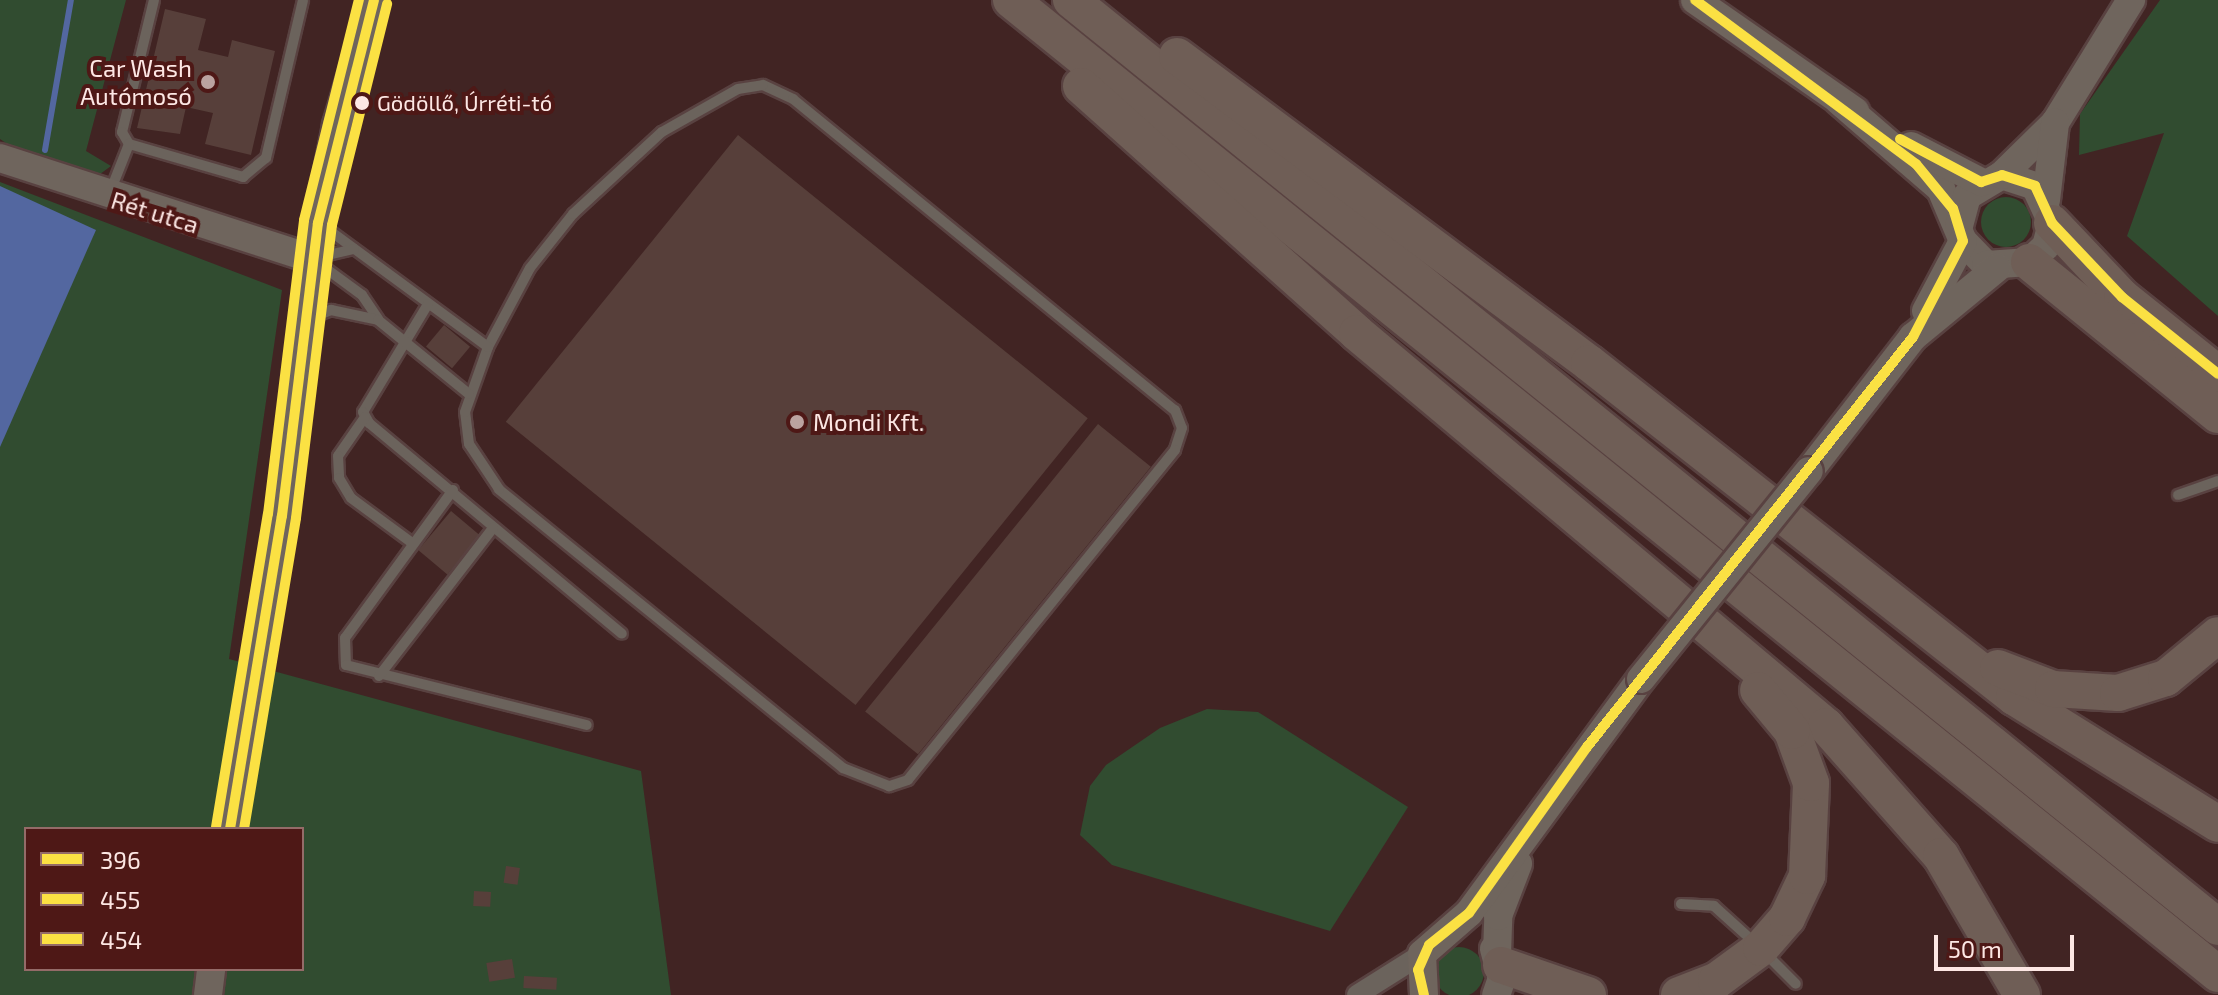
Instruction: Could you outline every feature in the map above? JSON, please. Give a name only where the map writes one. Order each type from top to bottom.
[{"type":"highway","points":[[984,0],[1641,574],[1826,726],[1907,811],[1991,933],[2022,995]]},
{"type":"highway","points":[[1011,0],[2218,974]]},
{"type":"highway","points":[[1071,0],[2218,927]]},
{"type":"highway","points":[[1103,0],[1589,363],[1949,646],[2073,738],[2218,824]]},
{"type":"highway","points":[[2049,211],[2122,297],[2218,374]]},
{"type":"highway","points":[[2013,265],[2218,415]]},
{"type":"highway","points":[[1641,574],[1752,683],[1792,731],[1804,758],[1812,854],[1787,918],[1761,948],[1716,981],[1679,995]]},
{"type":"highway","points":[[1949,646],[2053,689],[2118,693],[2166,678],[2218,635]]},
{"type":"highway","points":[[1498,971],[1588,995]]},
{"type":"street","points":[[230,827],[318,223],[337,125],[374,0]]},
{"type":"street","points":[[1695,0],[1839,101],[1941,189],[1961,233],[2013,265]]},
{"type":"street","points":[[1357,995],[1422,954],[1448,933],[1641,679],[1809,471],[1913,337],[1961,233],[1967,196],[1992,179],[2055,123],[2131,0]]},
{"type":"street","points":[[1839,101],[1992,179],[2028,182],[2049,211]]},
{"type":"street","points":[[1913,337],[2013,265],[2046,246],[2055,123]]},
{"type":"street","name":"Rét utca","points":[[0,158],[108,198],[313,259]]},
{"type":"street","points":[[1498,971],[1498,916],[1539,816]]},
{"type":"street","points":[[1448,933],[1476,934],[1498,971]]},
{"type":"street","points":[[1422,954],[1424,995]]},
{"type":"street","points":[[208,995],[211,971]]},
{"type":"lane","points":[[108,198],[129,144],[119,122],[154,0]]},
{"type":"lane","points":[[129,144],[220,174],[256,171],[303,0]]},
{"type":"lane","points":[[763,85],[793,99],[1175,410],[1182,428],[1175,450],[908,780],[889,786],[843,768],[499,489],[469,444],[469,394],[488,347],[530,268],[621,162],[738,89],[763,85]]},
{"type":"lane","points":[[318,223],[488,347]]},
{"type":"lane","points":[[313,259],[354,249]]},
{"type":"lane","points":[[313,259],[362,295],[378,320],[469,394]]},
{"type":"lane","points":[[412,543],[351,498],[339,478],[338,456],[365,417],[402,342],[428,304]]},
{"type":"lane","points":[[306,320],[331,310],[378,320]]},
{"type":"lane","points":[[365,417],[622,634]]},
{"type":"lane","points":[[2178,495],[2218,481]]},
{"type":"lane","points":[[453,490],[345,638],[346,665],[379,676],[587,725]]},
{"type":"lane","points":[[379,676],[493,528]]},
{"type":"lane","points":[[1681,904],[1714,906],[1796,984]]},
{"type":"green space","points":[[0,0],[126,0],[86,151],[111,166],[92,180],[32,161],[0,139]]},
{"type":"green space","points":[[2160,0],[2218,0],[2218,316],[2127,236],[2164,133],[2079,155],[2080,114]]},
{"type":"green space","points":[[0,182],[282,290],[229,659],[641,771],[671,995],[0,995]]},
{"type":"green space","points":[[2006,197],[2023,205],[2031,222],[2023,239],[2006,247],[1989,239],[1981,222],[1989,205]]},
{"type":"green space","points":[[1207,709],[1258,712],[1408,807],[1330,931],[1112,865],[1080,835],[1090,786],[1106,765],[1160,728]]},
{"type":"green space","points":[[1449,949],[1469,949],[1482,962],[1482,982],[1469,995],[1449,995],[1436,982],[1436,962]]},
{"type":"water","points":[[0,186],[96,230],[0,447]]},
{"type":"building","name":"Car Wash Autómosó","points":[[165,9],[206,19],[198,50],[228,57],[232,40],[275,51],[251,155],[205,144],[213,113],[186,107],[180,134],[137,128]]},
{"type":"building","points":[[738,135],[1088,418],[855,705],[506,422]]},
{"type":"building","points":[[444,325],[470,347],[452,368],[426,346]]},
{"type":"building","points":[[1098,424],[1151,467],[918,754],[865,712]]},
{"type":"building","points":[[451,511],[480,535],[447,574],[418,550]]},
{"type":"building","points":[[506,866],[520,868],[517,885],[504,883]]},
{"type":"building","points":[[474,891],[491,892],[490,907],[473,906]]},
{"type":"building","points":[[512,959],[515,978],[489,982],[486,963]]},
{"type":"building","points":[[524,976],[557,978],[556,990],[523,988]]},
{"type":"waterway","points":[[45,150],[71,0]]},
{"type":"transit line","name":"454","points":[[216,827],[268,514],[304,220],[359,0]]},
{"type":"transit line","name":"396","points":[[230,827],[282,516],[318,223],[374,0]]},
{"type":"transit line","name":"396","points":[[1424,995],[1418,970],[1429,945],[1469,913],[1587,747],[1913,337],[1963,241],[1953,209],[1916,164],[1695,0]]},
{"type":"transit line","name":"455","points":[[244,827],[296,518],[332,225],[387,4]]},
{"type":"transit line","name":"396","points":[[1900,139],[1981,182],[2002,175],[2035,186],[2052,223],[2122,297],[2218,374]]},
{"type":"place","name":"Car Wash Autómosó","points":[[208,82]]},
{"type":"place","name":"Gödöllő, Úrréti-tó","points":[[362,103]]},
{"type":"place","name":"Mondi Kft.","points":[[797,422]]}]
